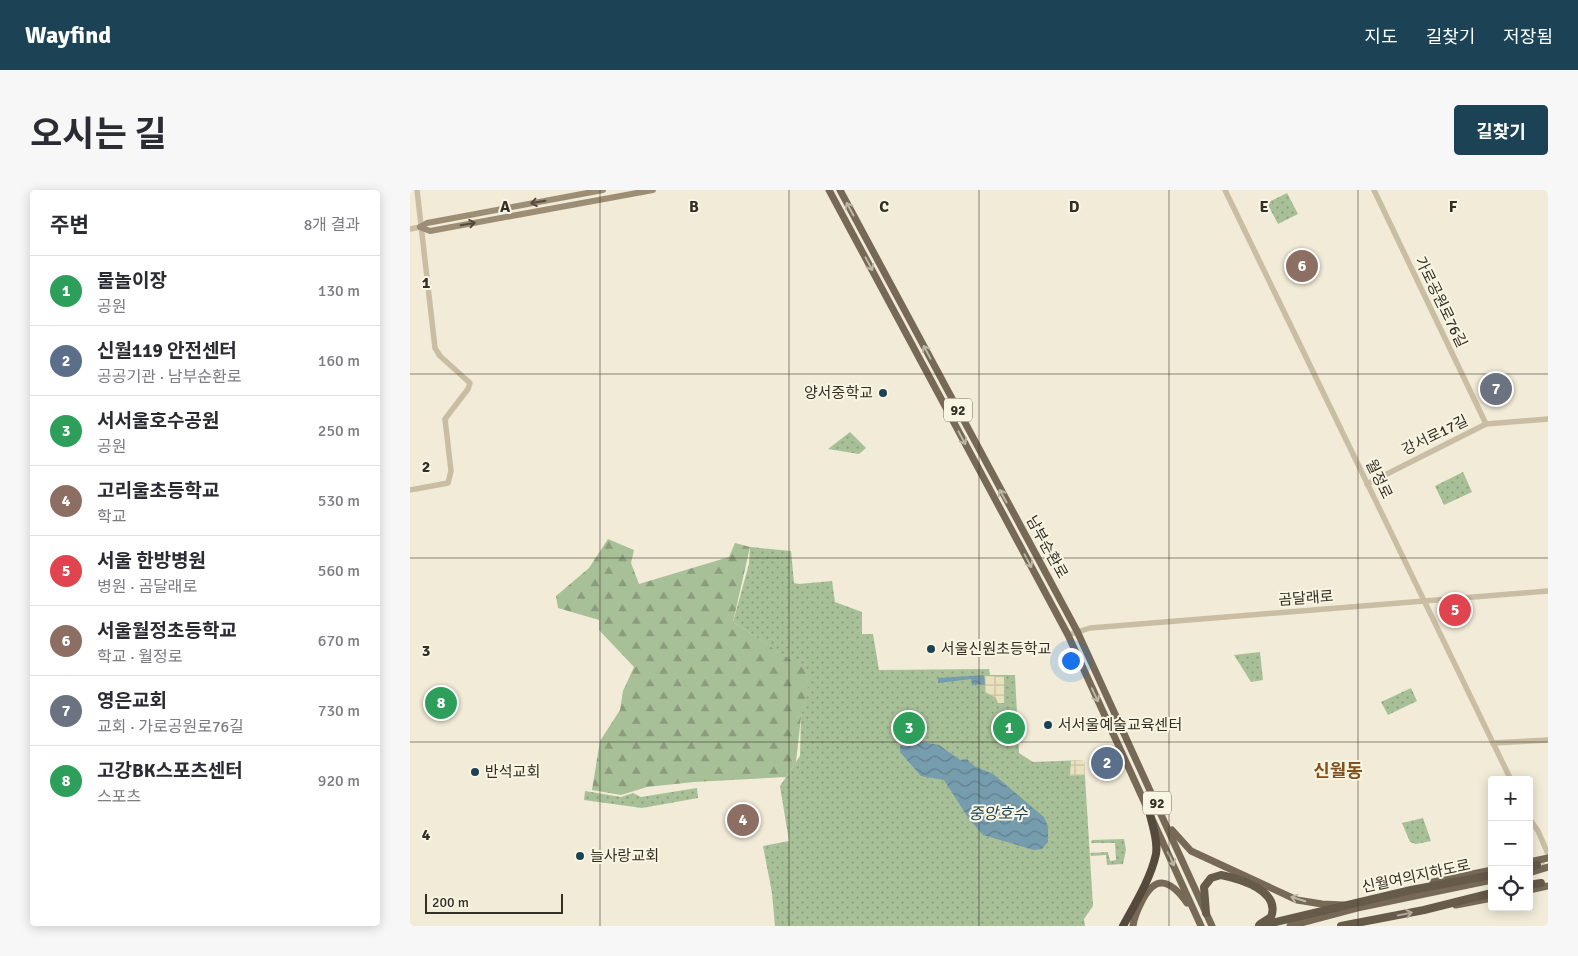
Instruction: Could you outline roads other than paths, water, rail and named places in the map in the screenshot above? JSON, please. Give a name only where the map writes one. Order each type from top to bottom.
[{"type":"highway","points":[[1123,926],[1151,869],[1156,853],[1155,836],[1150,815]]},
{"type":"highway","points":[[1207,915],[1204,887],[1216,876],[1227,876],[1264,891],[1271,897],[1273,904],[1271,917],[1258,926]]},
{"type":"highway","name":"신월여의지하도로","points":[[1258,926],[1411,890],[1488,876]]},
{"type":"highway","points":[[1341,926],[1424,910],[1488,895]]},
{"type":"main road","points":[[420,227],[427,222],[603,190]]},
{"type":"main road","points":[[420,227],[430,231],[652,190]]},
{"type":"main road","name":"남부순환로","points":[[830,190],[1068,635],[1199,920]]},
{"type":"main road","name":"남부순환로","points":[[840,190],[1077,631],[1212,926]]},
{"type":"main road","points":[[1081,666],[1082,662],[1086,661],[1094,678],[1099,681]]},
{"type":"main road","points":[[1144,775],[1172,830],[1191,851],[1297,900],[1346,905]]},
{"type":"main road","points":[[1533,864],[1548,856]]},
{"type":"main road","points":[[1533,873],[1548,869]]},
{"type":"main road","points":[[1411,890],[1427,884],[1488,871]]},
{"type":"main road","points":[[1133,926],[1134,917],[1146,892],[1158,884],[1164,883],[1175,887],[1199,920]]},
{"type":"main road","points":[[1290,926],[1356,908],[1488,883]]},
{"type":"main road","points":[[1306,926],[1357,911],[1488,883]]},
{"type":"main road","points":[[1424,910],[1488,899]]},
{"type":"street","points":[[410,490],[448,483],[450,471],[445,419],[468,389],[470,383],[440,356],[435,348],[417,190]]},
{"type":"street","name":"월정로","points":[[1225,190],[1509,776]]},
{"type":"street","name":"가로공원로76길","points":[[1374,190],[1486,424]]},
{"type":"street","points":[[410,229],[420,227]]},
{"type":"street","name":"강서로17길","points":[[1368,484],[1486,424],[1548,419]]},
{"type":"street","name":"곰달래로","points":[[1068,635],[1090,628],[1548,591]]},
{"type":"street","points":[[1492,743],[1548,740]]},
{"type":"street","points":[[1531,821],[1538,831],[1548,856]]},
{"type":"water","points":[[984,675],[985,685],[977,684],[976,686],[974,684],[972,686],[971,679],[938,683],[938,678]]},
{"type":"water","name":"중앙호수","points":[[910,740],[939,745],[960,760],[967,759],[974,766],[993,774],[1044,817],[1048,826],[1048,842],[1042,849],[1034,850],[983,835],[969,819],[944,780],[921,776],[900,752],[900,746]]},
{"type":"tunnel","points":[[1537,865],[1548,863]]},
{"type":"place","name":"서울월정초등학교","points":[[1302,266]]},
{"type":"place","name":"영은교회","points":[[1496,389]]},
{"type":"place","name":"양서중학교","points":[[883,393]]},
{"type":"place","name":"서울 한방병원","points":[[1455,610]]},
{"type":"place","name":"서울신원초등학교","points":[[931,649]]},
{"type":"place","name":"고강BK스포츠센터","points":[[441,703]]},
{"type":"place","name":"서서울예술교육센터","points":[[1048,725]]},
{"type":"place","name":"서서울호수공원","points":[[909,728]]},
{"type":"place","name":"물놀이장","points":[[1009,728]]},
{"type":"place","name":"신월119 안전센터","points":[[1107,763]]},
{"type":"place","name":"반석교회","points":[[475,772]]},
{"type":"place","name":"고리울초등학교","points":[[743,820]]},
{"type":"place","name":"늘사랑교회","points":[[580,856]]},
{"type":"district","name":"신월동","points":[[1338,771]]}]
